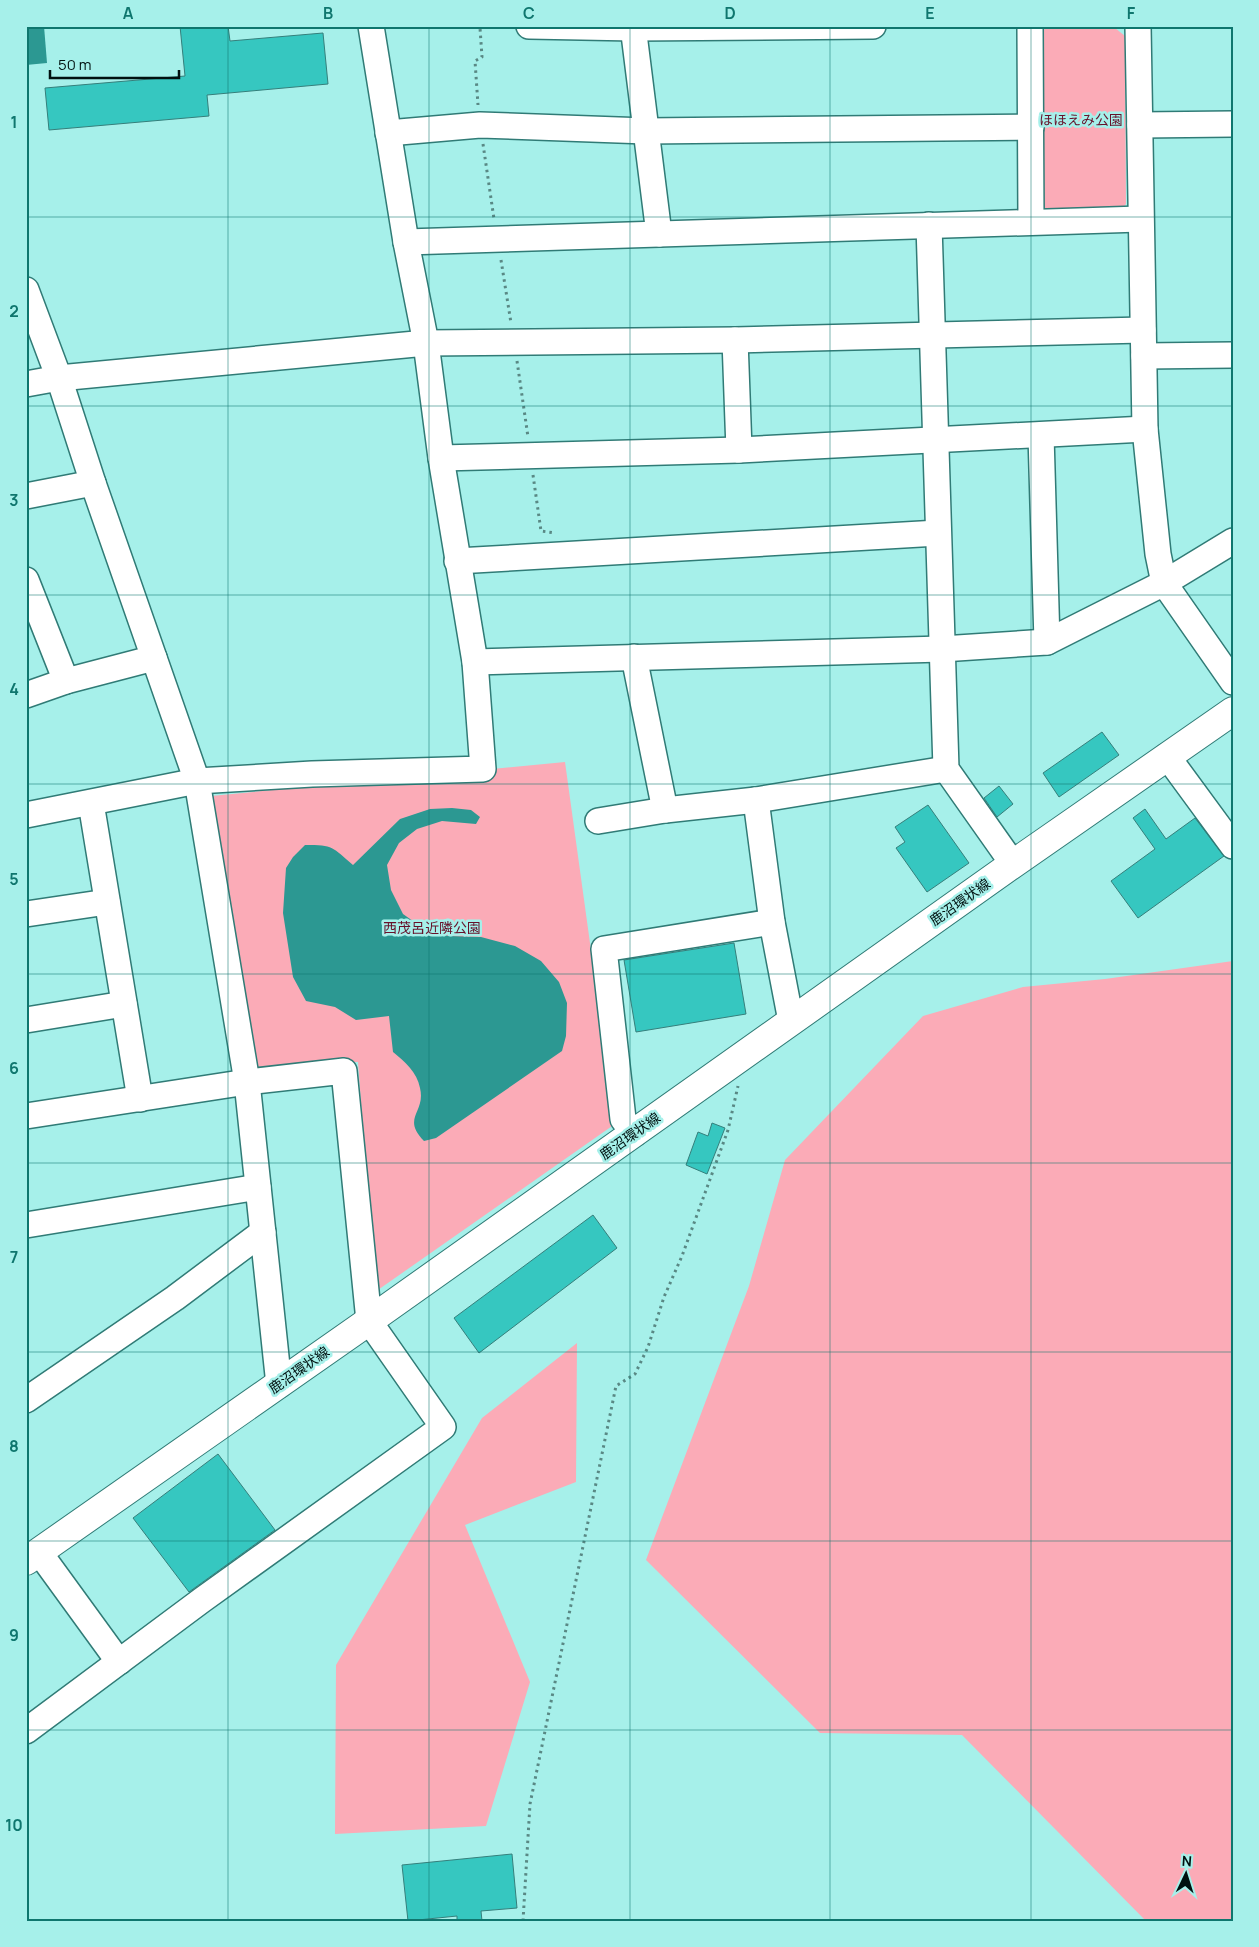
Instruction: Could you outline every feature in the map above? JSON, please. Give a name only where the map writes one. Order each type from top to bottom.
[{"type":"main road","name":"鹿沼環状線","points":[[33,1556],[279,1385],[1013,864],[1233,711]]},
{"type":"street","points":[[26,816],[197,781],[312,774],[483,769],[475,662],[441,458],[426,343],[406,242],[371,26]]},
{"type":"street","points":[[529,26],[873,26]]},
{"type":"street","points":[[1030,26],[1031,222]]},
{"type":"street","points":[[1138,26],[1144,429],[1158,554],[1164,583],[1233,682]]},
{"type":"street","points":[[634,27],[659,234]]},
{"type":"street","points":[[1140,126],[1233,124]]},
{"type":"street","points":[[388,133],[480,125],[646,131],[1030,127]]},
{"type":"street","points":[[406,242],[1140,218]]},
{"type":"street","points":[[929,225],[946,769],[1013,864]]},
{"type":"street","points":[[26,290],[59,378],[93,483],[197,781],[247,1082],[279,1385]]},
{"type":"street","points":[[26,384],[59,378],[426,343],[735,340],[1143,330]]},
{"type":"street","points":[[735,340],[739,450]]},
{"type":"street","points":[[1144,356],[1233,355]]},
{"type":"street","points":[[441,458],[531,454],[739,450],[1144,429]]},
{"type":"street","points":[[1041,435],[1047,642]]},
{"type":"street","points":[[26,496],[93,483]]},
{"type":"street","points":[[457,561],[938,533]]},
{"type":"street","points":[[475,662],[942,649],[1047,642],[1164,583],[1233,541]]},
{"type":"street","points":[[29,595],[66,681]]},
{"type":"street","points":[[634,657],[665,810]]},
{"type":"street","points":[[26,695],[66,681],[154,658]]},
{"type":"street","points":[[1167,756],[1233,846]]},
{"type":"street","points":[[598,821],[665,810],[756,800],[946,769]]},
{"type":"street","points":[[756,800],[772,922],[791,1021]]},
{"type":"street","points":[[91,803],[140,1098]]},
{"type":"street","points":[[26,914],[108,902]]},
{"type":"street","points":[[634,1134],[623,1119],[604,949],[772,922]]},
{"type":"street","points":[[26,1020],[124,1004]]},
{"type":"street","points":[[26,1116],[247,1082],[344,1071],[369,1321],[443,1427],[202,1600],[26,1731]]},
{"type":"street","points":[[26,1225],[258,1187]]},
{"type":"street","points":[[27,1394],[175,1298],[263,1232]]},
{"type":"street","points":[[33,1556],[119,1662]]},
{"type":"path","points":[[475,26],[480,28],[482,57],[474,60],[480,125]]},
{"type":"path","points":[[514,342],[541,531],[556,533],[559,555]]},
{"type":"path","points":[[523,1921],[530,1804],[616,1386],[635,1374],[648,1347],[664,1297],[682,1256],[728,1130],[746,1054]]},
{"type":"green space","name":"ほほえみ公園","points":[[1046,28],[1115,28],[1125,36],[1126,204],[1119,212],[1046,213],[1035,204],[1037,36]]},
{"type":"green space","name":"西茂呂近隣公園","points":[[565,762],[615,1124],[375,1292],[358,1062],[254,1067],[211,796]]},
{"type":"green space","points":[[1233,961],[1233,1921],[1146,1921],[962,1735],[820,1733],[646,1560],[749,1286],[785,1160],[923,1016],[1023,987],[1105,979]]},
{"type":"green space","points":[[577,1343],[576,1482],[465,1525],[530,1682],[486,1826],[335,1834],[336,1665],[482,1418]]},
{"type":"water","points":[[44,26],[47,63],[26,65],[26,27]]},
{"type":"water","points":[[452,808],[471,810],[480,817],[476,824],[442,821],[417,829],[399,843],[387,865],[391,890],[403,914],[427,931],[449,936],[481,937],[515,946],[541,961],[559,982],[567,1003],[566,1036],[562,1051],[436,1138],[424,1141],[417,1133],[414,1120],[420,1103],[420,1088],[410,1068],[393,1052],[389,1016],[356,1020],[335,1007],[306,1001],[293,977],[283,913],[286,868],[293,857],[305,845],[332,848],[353,865],[400,819],[430,809]]},
{"type":"building","points":[[180,26],[228,26],[230,41],[323,33],[328,84],[207,95],[209,116],[49,130],[45,88],[185,76]]},
{"type":"building","points":[[1102,732],[1119,755],[1059,797],[1043,773]]},
{"type":"building","points":[[999,786],[1013,804],[997,817],[984,798]]},
{"type":"building","points":[[928,805],[969,863],[927,892],[896,848],[905,842],[895,827]]},
{"type":"building","points":[[1145,809],[1166,839],[1195,818],[1224,856],[1138,918],[1111,881],[1155,849],[1133,818]]},
{"type":"building","points":[[734,943],[746,1014],[636,1032],[624,960]]},
{"type":"building","points":[[712,1123],[725,1128],[707,1174],[686,1165],[698,1132],[708,1136]]},
{"type":"building","points":[[593,1215],[617,1248],[479,1353],[454,1318]]},
{"type":"building","points":[[218,1454],[275,1530],[189,1592],[133,1518]]},
{"type":"building","points":[[512,1854],[517,1908],[481,1911],[482,1921],[457,1921],[457,1916],[408,1921],[402,1865]]}]
